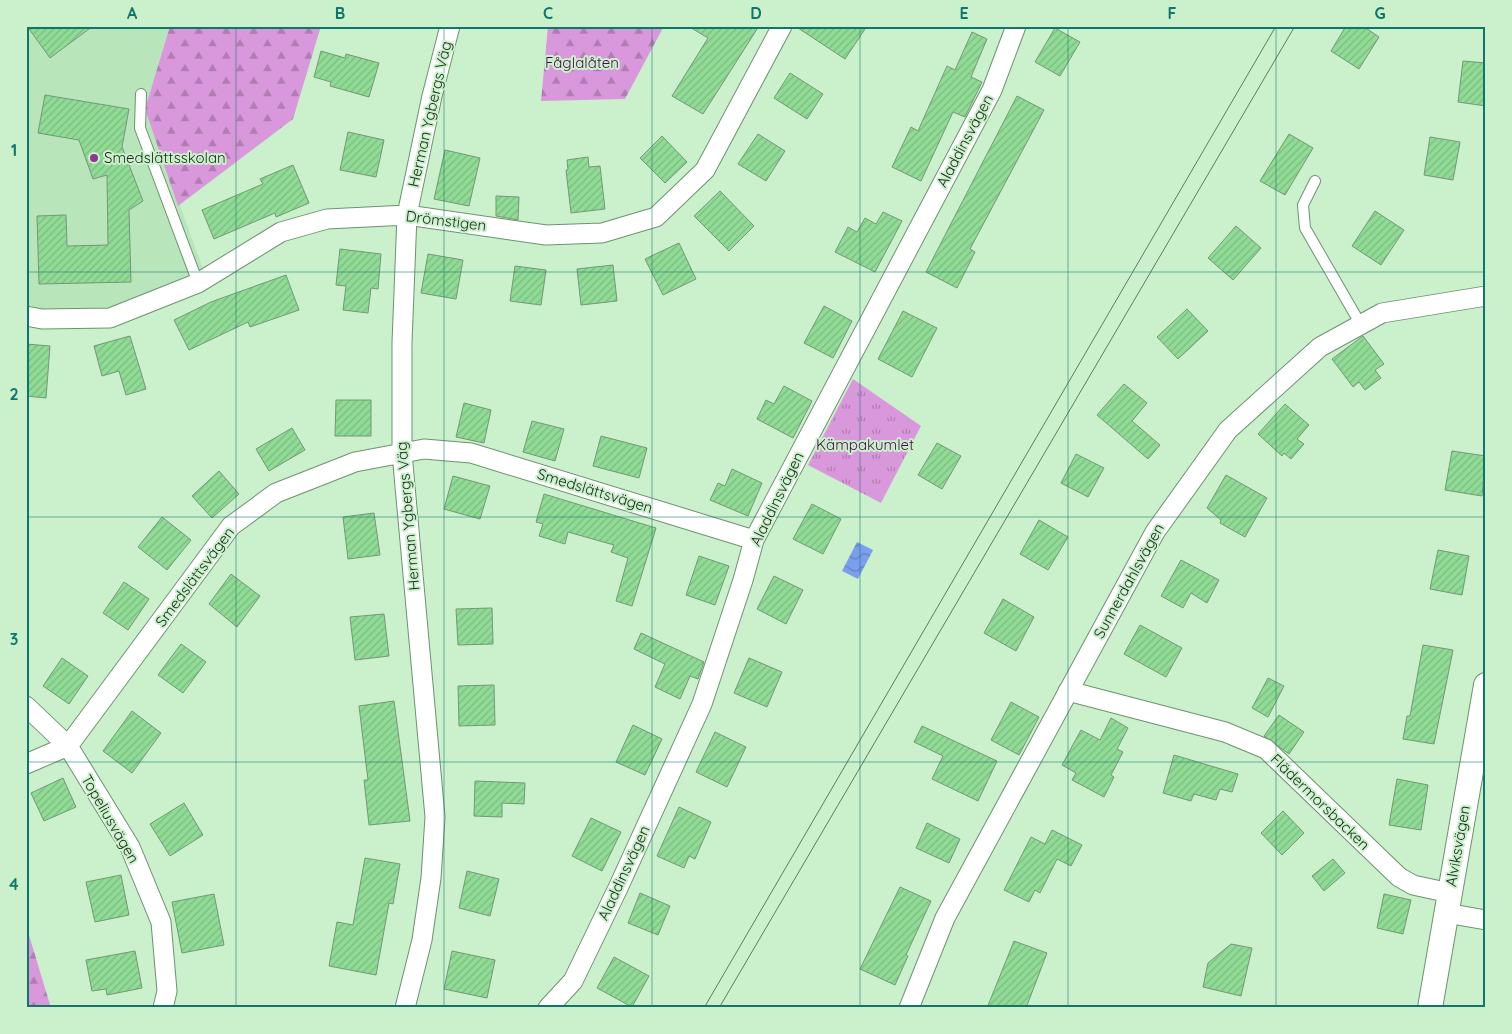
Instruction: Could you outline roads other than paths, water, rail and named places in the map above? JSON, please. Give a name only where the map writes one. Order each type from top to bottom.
[{"type":"street","name":"Herman Ygbergs Väg","points":[[405,1008],[422,940],[431,878],[435,817],[402,454],[402,343],[408,215],[432,96],[450,26]]},
{"type":"street","name":"Drömstigen","points":[[26,316],[42,319],[110,318],[198,283],[281,232],[327,219],[408,215],[546,235],[602,233],[656,217],[705,170],[782,26]]},
{"type":"street","name":"Aladdinsvägen","points":[[548,1008],[573,981],[618,888],[702,704],[744,580],[754,540],[992,90],[1016,26]]},
{"type":"street","name":"Sunnerdahlsvägen","points":[[909,1008],[946,918],[1155,532],[1228,430],[1320,347],[1382,313],[1486,296]]},
{"type":"street","name":"Smedslättsvägen","points":[[68,746],[231,526],[276,493],[354,462],[424,449],[472,453],[754,540]]},
{"type":"street","name":"Alviksvägen","points":[[1430,1008],[1486,684]]},
{"type":"street","name":"Flädermorsbacken","points":[[1068,691],[1225,732],[1266,749],[1399,877],[1448,903],[1486,920]]},
{"type":"street","name":"Topeliusvägen","points":[[26,706],[68,746],[130,847],[161,922],[167,991],[164,1008]]},
{"type":"street","points":[[26,764],[68,746]]},
{"type":"lane","points":[[141,94],[140,128],[198,283]]},
{"type":"lane","points":[[1315,181],[1303,205],[1306,228],[1361,325]]},
{"type":"water","points":[[857,542],[873,550],[858,579],[842,571]]},
{"type":"tram line","points":[[704,1008],[1276,26]]},
{"type":"tram line","points":[[719,1008],[1295,26]]},
{"type":"place","name":"Smedslättsskolan","points":[[94,158]]},
{"type":"park label","name":"Fåglalåten","points":[[582,63]]},
{"type":"park label","name":"Kämpakumlet","points":[[865,445]]}]
